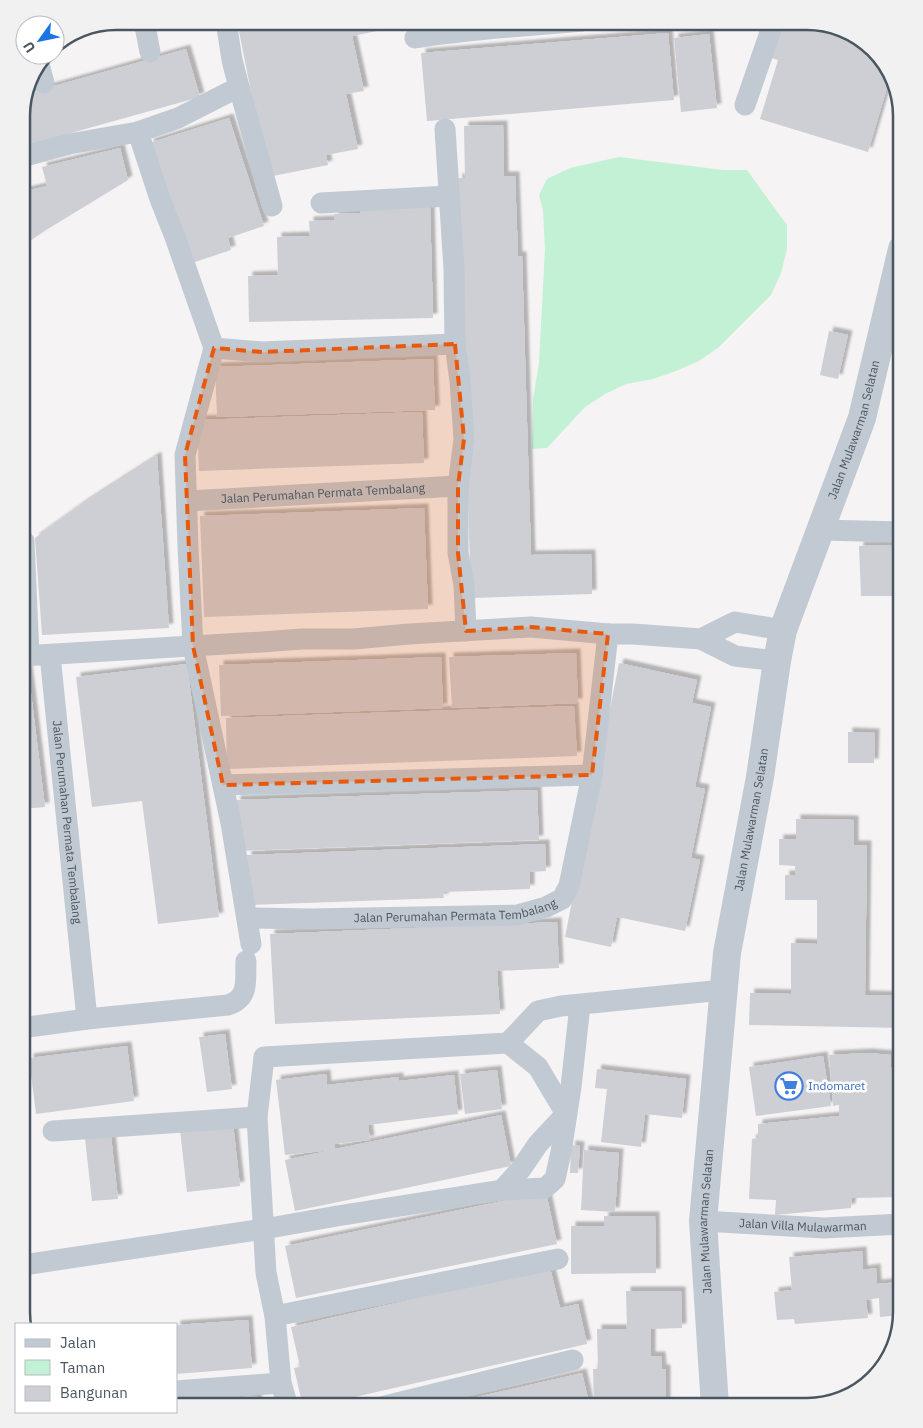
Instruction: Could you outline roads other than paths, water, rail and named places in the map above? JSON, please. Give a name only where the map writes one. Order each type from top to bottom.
[{"type":"street","points":[[146,30],[150,52]]},
{"type":"street","points":[[227,30],[232,60],[272,206]]},
{"type":"street","points":[[415,38],[454,32],[488,30]]},
{"type":"street","points":[[745,105],[771,30]]},
{"type":"street","points":[[30,154],[69,144],[138,132],[178,118],[239,86]]},
{"type":"street","points":[[445,129],[454,269],[455,344],[464,439],[458,486],[458,553],[464,585],[466,631]]},
{"type":"street","points":[[30,1027],[86,1019],[218,1006],[234,1003],[244,994],[249,952],[247,918],[223,785],[193,646],[188,547],[185,454],[214,348],[160,200],[138,132]]},
{"type":"street","points":[[321,203],[449,196]]},
{"type":"street","name":"Jalan Mulawarman Selatan","points":[[714,1398],[703,1221],[723,990],[728,953],[760,777],[783,630],[862,418],[893,292]]},
{"type":"street","points":[[214,348],[262,352],[455,344]]},
{"type":"street","name":"Jalan Perumahan Permata Tembalang","points":[[187,501],[458,486]]},
{"type":"street","points":[[821,530],[893,532]]},
{"type":"street","name":"Jalan Perumahan Permata Tembalang","points":[[30,610],[34,656],[86,1019]]},
{"type":"street","points":[[700,639],[735,622],[783,630]]},
{"type":"street","points":[[34,656],[302,639],[354,639],[409,634],[531,628],[700,639],[735,656],[777,661]]},
{"type":"street","name":"Jalan Perumahan Permata Tembalang","points":[[247,918],[310,919],[517,915],[546,907],[562,899],[569,886],[592,775],[608,634]]},
{"type":"street","points":[[223,785],[592,775]]},
{"type":"street","points":[[508,1043],[538,1011],[561,1006],[723,990]]},
{"type":"street","points":[[30,1264],[264,1229],[502,1190],[545,1188],[554,1180],[575,1055],[580,1005]]},
{"type":"street","points":[[285,1398],[281,1383],[275,1316],[266,1273],[257,1117],[264,1057],[508,1043],[538,1067],[566,1114]]},
{"type":"street","points":[[502,1190],[522,1169],[538,1144],[566,1114]]},
{"type":"street","points":[[54,1131],[257,1117]]},
{"type":"street","name":"Jalan Villa Mulawarman","points":[[703,1221],[824,1228],[893,1224]]},
{"type":"street","points":[[275,1316],[558,1259]]},
{"type":"street","points":[[418,1398],[573,1360]]},
{"type":"street","points":[[178,1391],[281,1383]]},
{"type":"place","name":"Indomaret","points":[[789,1086]]}]
